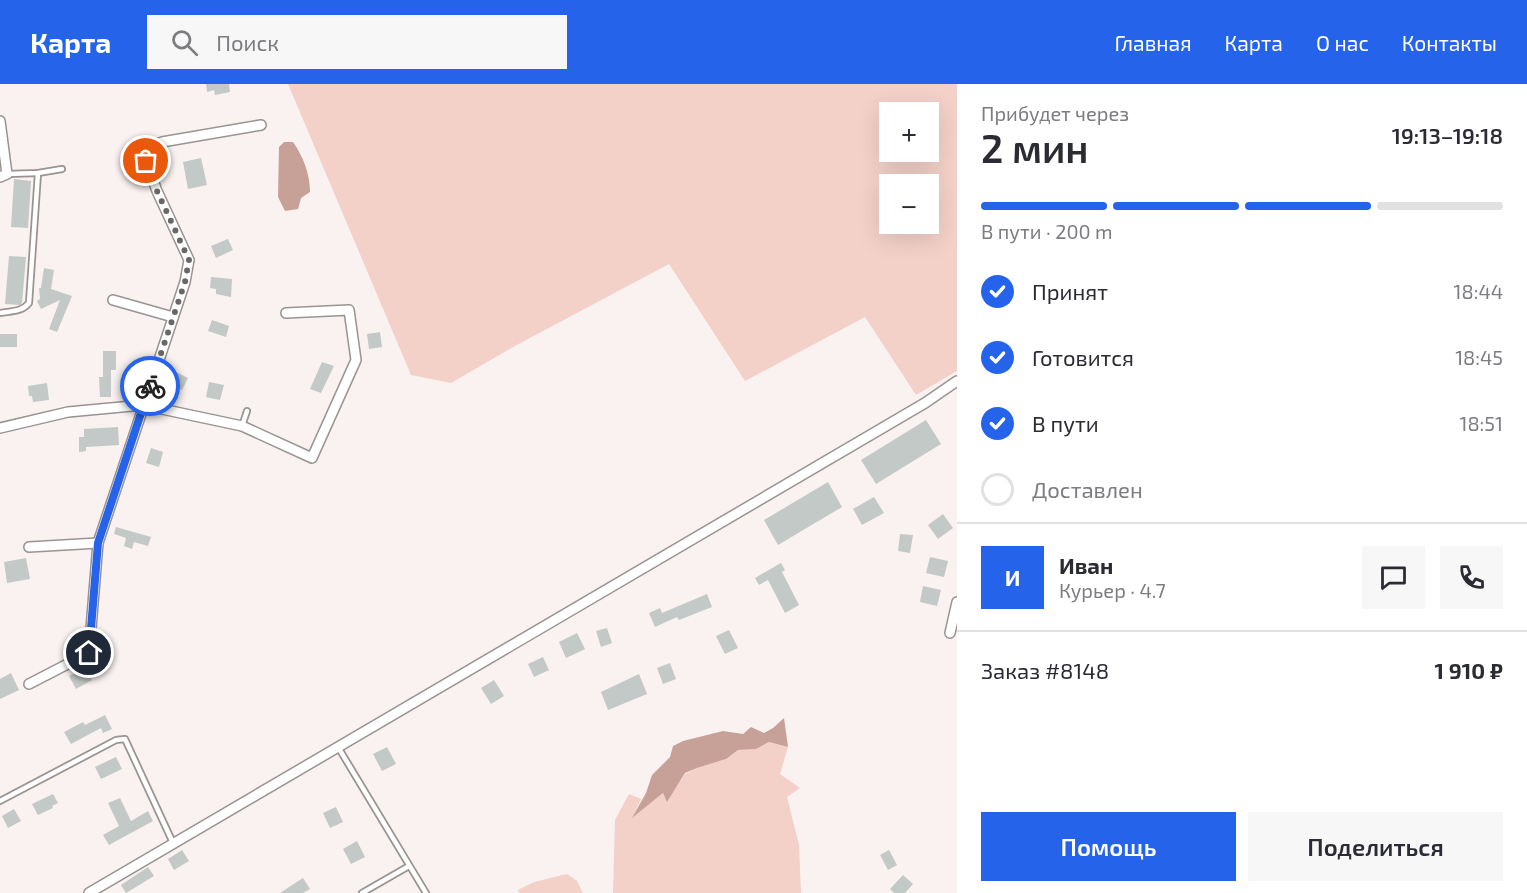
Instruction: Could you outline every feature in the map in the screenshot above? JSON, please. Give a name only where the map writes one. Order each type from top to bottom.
[{"type":"street","points":[[0,121],[3,175]]},
{"type":"street","points":[[29,684],[89,653],[98,543],[185,282],[189,260],[157,191],[146,161],[148,153],[152,146],[162,142],[261,125]]},
{"type":"street","points":[[112,300],[173,317]]},
{"type":"street","points":[[0,428],[68,412],[143,405],[243,426],[312,458],[356,360],[349,310],[286,313]]},
{"type":"street","points":[[89,893],[105,889],[338,747],[925,403],[957,381]]},
{"type":"street","points":[[29,547],[98,543]]},
{"type":"street","points":[[950,633],[957,602]]},
{"type":"lane","points":[[3,175],[62,169]]},
{"type":"lane","points":[[0,313],[26,308],[29,303],[38,173]]},
{"type":"lane","points":[[243,426],[248,411]]},
{"type":"lane","points":[[0,801],[116,740],[125,739],[174,845]]},
{"type":"lane","points":[[338,747],[426,893]]},
{"type":"lane","points":[[362,893],[409,866]]},
{"type":"shaded area","points":[[288,84],[957,84],[957,371],[916,395],[865,317],[745,381],[669,264],[513,347],[451,383],[411,375]]},
{"type":"shaded area","points":[[284,142],[293,142],[300,153],[310,185],[310,192],[301,198],[298,209],[285,211],[278,197],[279,147]]},
{"type":"shaded area","points":[[784,718],[788,747],[769,742],[756,749],[738,750],[726,759],[685,773],[667,802],[663,793],[632,818],[646,793],[652,775],[670,757],[673,746],[683,741],[723,731],[743,734],[751,727],[764,733]]},
{"type":"shaded area","points":[[769,742],[788,747],[780,774],[800,788],[787,797],[799,845],[801,893],[613,893],[615,820],[629,794],[641,799],[633,817],[663,793],[667,801],[685,774],[726,759],[738,750],[756,749]]},
{"type":"shaded area","points":[[567,874],[577,881],[583,893],[519,893],[518,890],[534,882]]},
{"type":"building","points":[[206,84],[229,84],[230,92],[215,95],[214,90],[207,92]]},
{"type":"building","points":[[201,158],[207,185],[188,189],[183,162]]},
{"type":"building","points":[[14,179],[31,181],[28,228],[11,227]]},
{"type":"building","points":[[228,239],[233,250],[216,258],[211,246]]},
{"type":"building","points":[[9,256],[26,257],[20,305],[5,304]]},
{"type":"building","points":[[44,268],[54,270],[51,289],[72,296],[57,332],[49,329],[60,300],[41,309],[37,301],[40,299],[39,288],[41,288]]},
{"type":"building","points":[[211,277],[232,279],[231,297],[216,294],[216,289],[210,288]]},
{"type":"building","points":[[212,320],[229,326],[226,337],[208,331]]},
{"type":"building","points":[[380,332],[382,347],[369,349],[367,334]]},
{"type":"building","points":[[0,334],[17,334],[17,347],[0,347]]},
{"type":"building","points":[[103,351],[116,351],[116,370],[111,370],[111,397],[100,397],[99,377],[103,377]]},
{"type":"building","points":[[322,362],[334,366],[321,393],[310,389]]},
{"type":"building","points":[[176,372],[188,378],[182,390],[170,385]]},
{"type":"building","points":[[209,382],[224,385],[220,400],[206,397]]},
{"type":"building","points":[[47,383],[49,400],[33,402],[32,396],[29,396],[28,386]]},
{"type":"building","points":[[926,420],[941,444],[876,484],[861,460]]},
{"type":"building","points":[[118,427],[119,445],[86,447],[86,451],[79,452],[79,437],[84,437],[84,429]]},
{"type":"building","points":[[151,448],[163,452],[159,467],[146,463]]},
{"type":"building","points":[[828,482],[842,507],[778,545],[764,520]]},
{"type":"building","points":[[874,497],[884,513],[862,525],[853,509]]},
{"type":"building","points":[[943,514],[953,528],[938,539],[928,525]]},
{"type":"building","points":[[116,527],[151,537],[148,546],[134,542],[132,549],[124,546],[126,538],[114,534]]},
{"type":"building","points":[[900,534],[913,535],[910,553],[898,551]]},
{"type":"building","points":[[930,557],[948,561],[944,577],[926,573]]},
{"type":"building","points":[[26,558],[30,579],[7,583],[4,562]]},
{"type":"building","points":[[781,563],[785,570],[782,572],[799,605],[785,613],[768,580],[759,585],[755,578]]},
{"type":"building","points":[[923,586],[941,590],[937,606],[920,602]]},
{"type":"building","points":[[707,594],[712,607],[679,620],[677,617],[655,627],[649,613],[660,608],[662,613]]},
{"type":"building","points":[[607,628],[612,643],[601,647],[596,631]]},
{"type":"building","points":[[729,630],[738,648],[725,654],[716,636]]},
{"type":"building","points":[[577,633],[585,649],[566,658],[559,642]]},
{"type":"building","points":[[543,657],[549,670],[534,677],[528,664]]},
{"type":"building","points":[[670,663],[676,679],[663,684],[657,668]]},
{"type":"building","points":[[85,668],[92,680],[76,689],[69,676]]},
{"type":"building","points":[[11,673],[19,690],[0,699],[0,679]]},
{"type":"building","points":[[639,674],[647,694],[608,710],[601,692]]},
{"type":"building","points":[[494,680],[504,696],[491,704],[481,688]]},
{"type":"building","points":[[105,715],[112,729],[103,733],[101,728],[71,744],[64,732],[83,722],[85,725]]},
{"type":"building","points":[[387,747],[396,764],[382,771],[373,754]]},
{"type":"building","points":[[116,757],[122,769],[101,779],[95,767]]},
{"type":"building","points":[[53,794],[58,803],[38,815],[32,804]]},
{"type":"building","points":[[120,798],[131,821],[148,811],[153,821],[109,845],[103,835],[119,826],[108,803]]},
{"type":"building","points":[[336,807],[343,822],[330,828],[323,813]]},
{"type":"building","points":[[14,809],[21,821],[8,828],[2,816]]},
{"type":"building","points":[[357,841],[365,857],[351,864],[343,849]]},
{"type":"building","points":[[182,850],[189,861],[174,870],[168,859]]},
{"type":"building","points":[[889,850],[897,865],[888,870],[880,855]]},
{"type":"building","points":[[148,867],[154,876],[126,893],[121,885]]},
{"type":"building","points":[[903,875],[913,884],[905,893],[894,893],[890,889]]},
{"type":"building","points":[[303,878],[310,889],[303,893],[280,893]]},
{"type":"way so far","points":[[146,161],[157,191],[189,260],[185,282],[150,386]]},
{"type":"route","points":[[89,653],[98,543],[150,386]]}]
